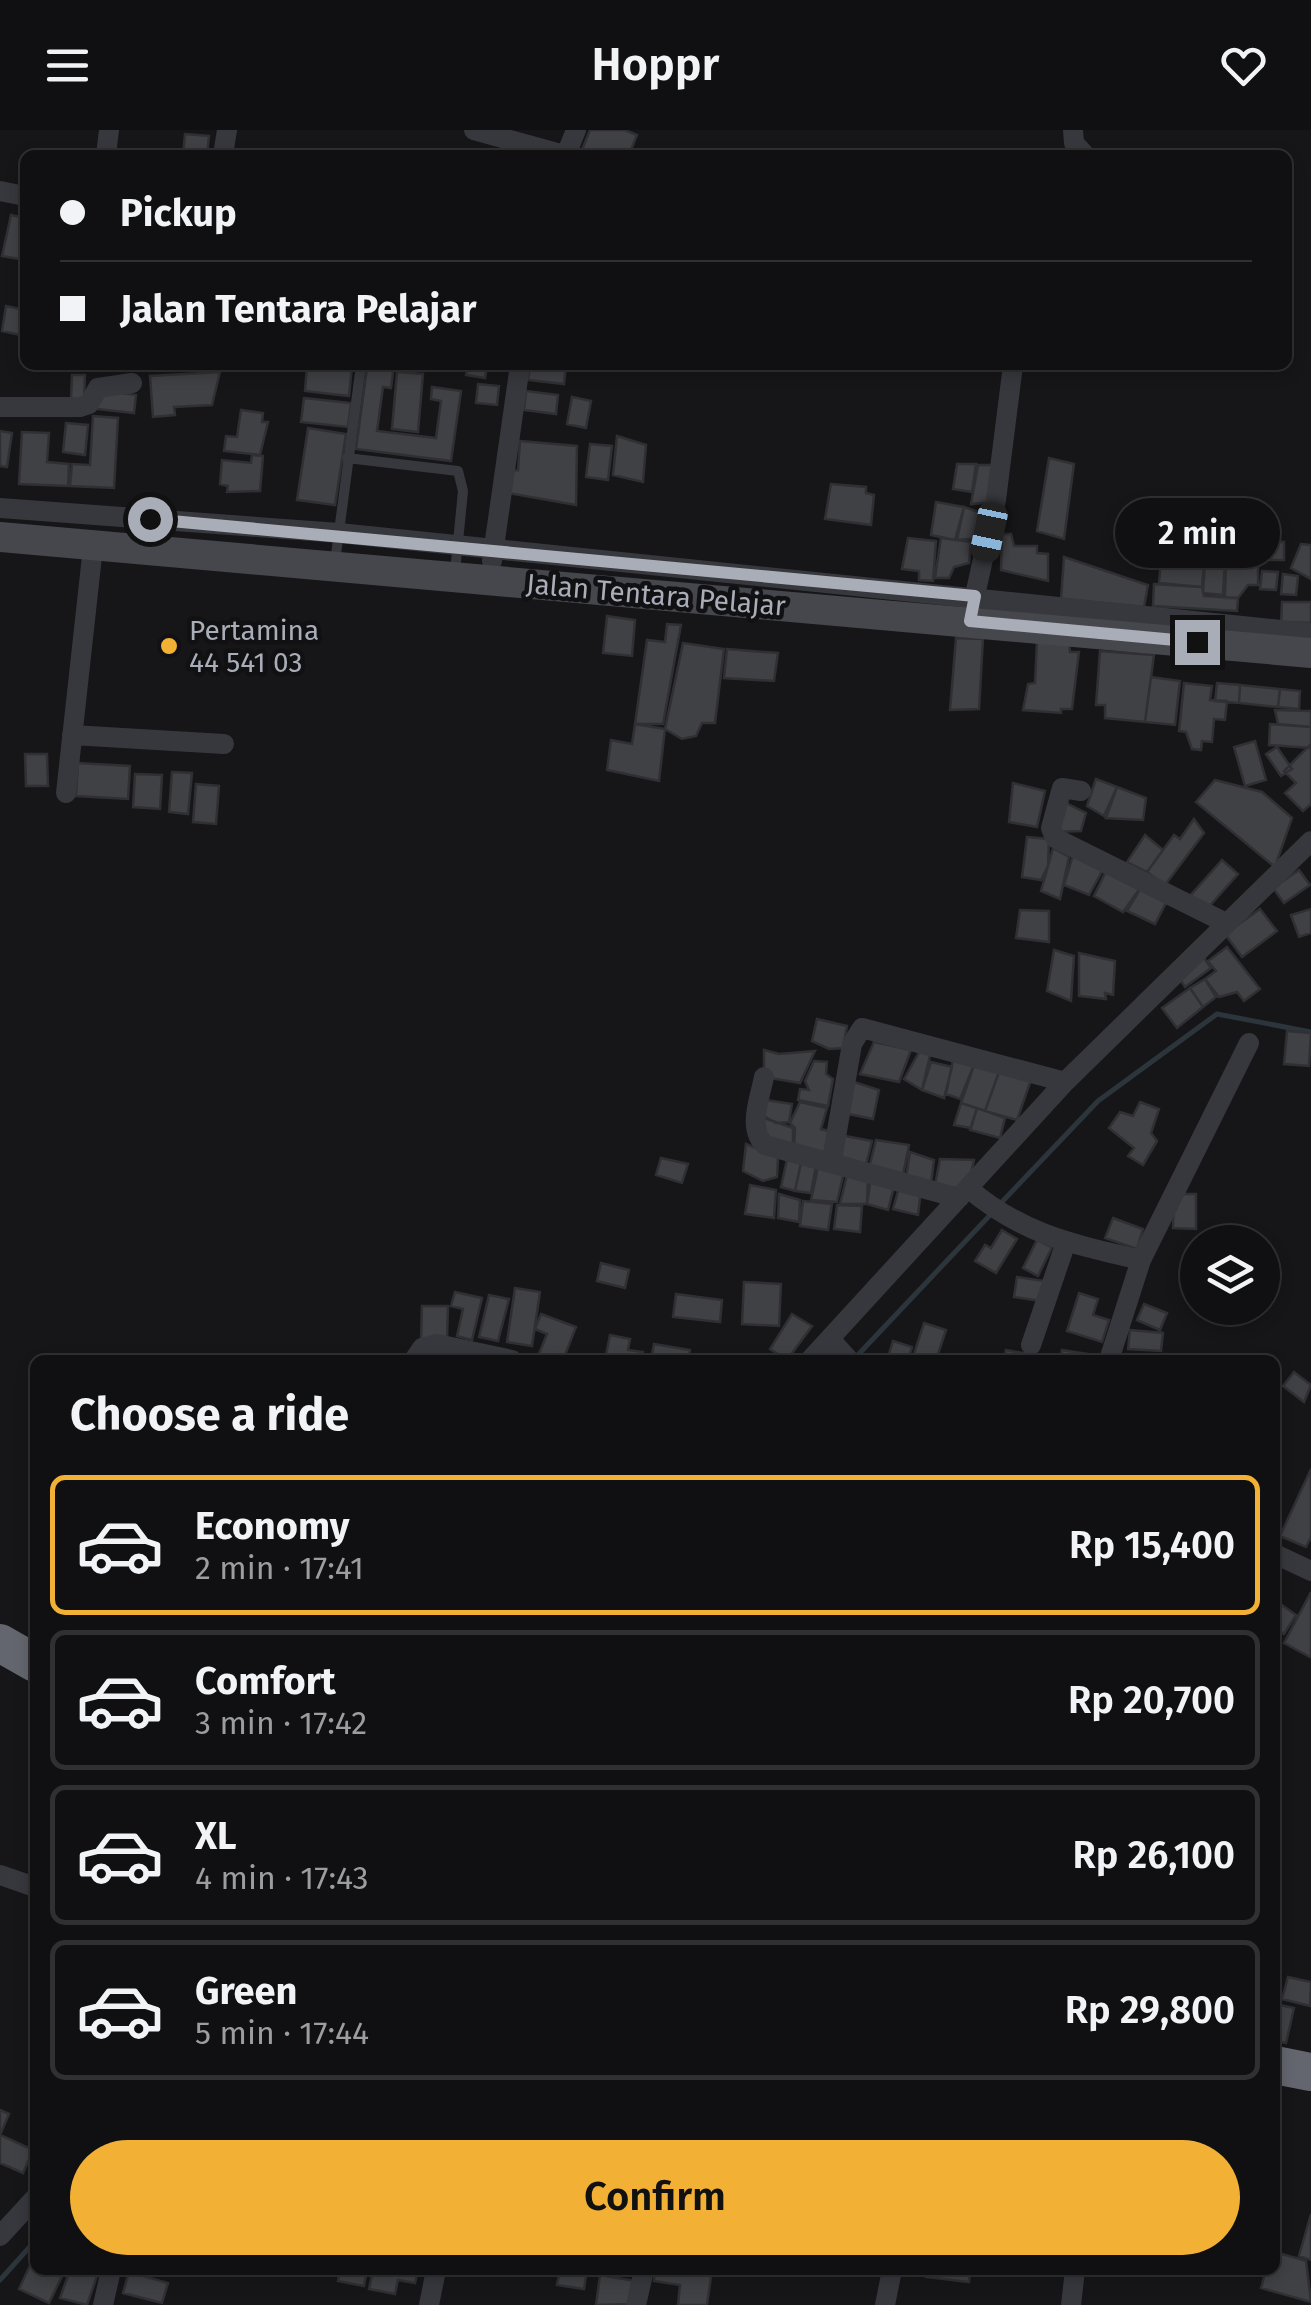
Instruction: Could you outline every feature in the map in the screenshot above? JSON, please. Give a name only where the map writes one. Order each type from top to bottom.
[{"type":"highway","points":[[0,1643],[30,1660]]},
{"type":"highway","points":[[1280,2066],[1311,2072]]},
{"type":"main road","name":"Jalan Tentara Pelajar","points":[[0,537],[490,581],[972,609],[1311,654]]},
{"type":"street","points":[[474,130],[547,150]]},
{"type":"street","points":[[490,581],[519,370]]},
{"type":"street","points":[[972,609],[996,500],[1012,370]]},
{"type":"street","points":[[0,406],[80,408],[90,404],[98,388],[132,383]]},
{"type":"street","points":[[0,508],[339,533],[493,549],[972,609],[1311,634]]},
{"type":"street","points":[[66,793],[93,547]]},
{"type":"street","points":[[72,735],[224,744]]},
{"type":"street","points":[[1080,792],[1062,788],[1052,828],[1054,838],[1224,922]]},
{"type":"street","points":[[840,1350],[964,1193],[1065,1082],[1224,922],[1311,841]]},
{"type":"street","points":[[832,1160],[852,1044],[862,1028],[1065,1082]]},
{"type":"street","points":[[1111,1355],[1142,1260],[1249,1043]]},
{"type":"street","points":[[764,1077],[756,1120],[758,1138],[765,1145],[964,1193],[1004,1218],[1066,1242],[1142,1260]]},
{"type":"street","points":[[1031,1345],[1066,1242]]},
{"type":"street","points":[[417,1355],[422,1348],[437,1344],[489,1355]]},
{"type":"street","points":[[1280,1556],[1311,1572]]},
{"type":"street","points":[[0,1875],[30,1885]]},
{"type":"street","points":[[0,2236],[30,2203]]},
{"type":"street","points":[[103,2305],[110,2275]]},
{"type":"street","points":[[429,2305],[435,2275]]},
{"type":"street","points":[[636,2305],[641,2275]]},
{"type":"street","points":[[885,2305],[891,2275]]},
{"type":"street","points":[[1071,2305],[1074,2275]]},
{"type":"lane","points":[[334,568],[360,370]]},
{"type":"lane","points":[[347,458],[458,471],[463,490],[454,578]]},
{"type":"building","points":[[590,130],[625,130],[637,135],[631,150],[582,150]]},
{"type":"building","points":[[185,134],[209,136],[208,150],[183,150]]},
{"type":"building","points":[[11,215],[20,217],[20,259],[2,256]]},
{"type":"building","points":[[6,306],[20,309],[20,335],[2,331]]},
{"type":"building","points":[[307,370],[352,370],[349,396],[305,391]]},
{"type":"building","points":[[367,370],[393,370],[391,388],[383,387],[377,431],[436,438],[441,401],[431,399],[432,387],[461,391],[451,461],[356,449]]},
{"type":"building","points":[[467,370],[486,370],[485,378],[466,375]]},
{"type":"building","points":[[529,370],[565,370],[564,384],[528,380]]},
{"type":"building","points":[[220,372],[212,405],[174,407],[175,415],[153,417],[150,376]]},
{"type":"building","points":[[397,372],[423,374],[418,432],[392,429]]},
{"type":"building","points":[[72,375],[85,375],[84,400],[71,400]]},
{"type":"building","points":[[478,384],[499,386],[497,405],[476,403]]},
{"type":"building","points":[[100,390],[136,395],[134,413],[97,409]]},
{"type":"building","points":[[526,391],[558,395],[556,414],[524,410]]},
{"type":"building","points":[[572,397],[591,401],[586,428],[567,424]]},
{"type":"building","points":[[304,398],[351,403],[348,427],[301,422]]},
{"type":"building","points":[[241,410],[263,413],[262,422],[268,422],[260,455],[224,451],[226,436],[237,437]]},
{"type":"building","points":[[93,416],[118,418],[114,488],[70,486],[72,464],[90,465]]},
{"type":"building","points":[[66,423],[88,425],[85,455],[63,452]]},
{"type":"building","points":[[308,428],[346,434],[335,505],[297,500]]},
{"type":"building","points":[[0,431],[12,433],[7,467],[0,466]]},
{"type":"building","points":[[22,432],[49,433],[47,462],[69,464],[68,486],[19,484]]},
{"type":"building","points":[[617,436],[646,445],[643,482],[613,475]]},
{"type":"building","points":[[520,441],[577,446],[576,505],[508,493],[509,471],[518,470]]},
{"type":"building","points":[[590,444],[612,446],[608,480],[586,477]]},
{"type":"building","points":[[252,455],[263,456],[260,491],[227,492],[228,486],[220,484],[222,460],[251,463]]},
{"type":"building","points":[[1049,458],[1074,464],[1064,539],[1037,531]]},
{"type":"building","points":[[957,464],[976,464],[972,492],[953,489]]},
{"type":"building","points":[[978,465],[998,465],[994,502],[971,504]]},
{"type":"building","points":[[831,484],[866,487],[866,493],[874,495],[871,525],[825,519]]},
{"type":"building","points":[[936,502],[964,507],[955,540],[931,535]]},
{"type":"building","points":[[964,507],[987,515],[982,538],[957,540]]},
{"type":"building","points":[[1171,517],[1191,520],[1186,549],[1165,546]]},
{"type":"building","points":[[1002,534],[1011,534],[1014,546],[1037,546],[1037,553],[1048,554],[1048,581],[1001,570]]},
{"type":"building","points":[[908,538],[936,541],[933,581],[919,580],[919,571],[902,569]]},
{"type":"building","points":[[941,538],[971,542],[969,563],[954,567],[949,578],[935,578]]},
{"type":"building","points":[[1264,541],[1284,542],[1284,560],[1263,560]]},
{"type":"building","points":[[1301,544],[1311,545],[1311,579],[1291,568]]},
{"type":"building","points":[[1162,549],[1205,553],[1202,587],[1159,583]]},
{"type":"building","points":[[1064,557],[1148,585],[1144,607],[1061,599]]},
{"type":"building","points":[[1226,561],[1258,562],[1258,585],[1248,585],[1238,598],[1225,598]]},
{"type":"building","points":[[1205,562],[1225,563],[1223,595],[1203,593]]},
{"type":"building","points":[[1262,571],[1278,572],[1276,590],[1260,589]]},
{"type":"building","points":[[1283,574],[1298,576],[1296,595],[1281,594]]},
{"type":"building","points":[[1154,584],[1202,587],[1204,596],[1238,598],[1237,611],[1153,606]]},
{"type":"building","points":[[1282,602],[1311,602],[1311,623],[1281,622]]},
{"type":"building","points":[[607,616],[635,620],[632,656],[603,653]]},
{"type":"building","points":[[667,624],[681,625],[663,724],[635,724],[647,640],[665,642]]},
{"type":"building","points":[[956,638],[983,639],[979,709],[950,710]]},
{"type":"building","points":[[1037,640],[1069,642],[1070,652],[1079,652],[1072,709],[1061,709],[1061,713],[1023,710],[1028,684],[1035,683]]},
{"type":"building","points":[[683,643],[724,649],[715,723],[702,723],[696,736],[682,739],[665,729]]},
{"type":"building","points":[[727,649],[778,653],[774,681],[724,678]]},
{"type":"building","points":[[1100,651],[1154,655],[1145,722],[1105,718],[1105,705],[1096,705]]},
{"type":"building","points":[[1151,677],[1180,681],[1175,725],[1145,722]]},
{"type":"building","points":[[1184,683],[1212,686],[1210,700],[1227,701],[1225,720],[1214,719],[1212,742],[1202,741],[1201,750],[1192,749],[1186,732],[1179,731]]},
{"type":"building","points":[[1217,683],[1240,685],[1239,703],[1215,701]]},
{"type":"building","points":[[1240,685],[1280,689],[1278,707],[1239,703]]},
{"type":"building","points":[[1280,689],[1300,691],[1299,709],[1278,707]]},
{"type":"building","points":[[1275,710],[1311,711],[1311,727],[1278,724]]},
{"type":"building","points":[[635,724],[665,729],[659,781],[607,770],[611,740],[632,744]]},
{"type":"building","points":[[1270,724],[1311,727],[1311,748],[1269,745]]},
{"type":"building","points":[[1255,741],[1266,780],[1245,786],[1234,747]]},
{"type":"building","points":[[1311,744],[1311,804],[1303,811],[1285,793],[1296,783],[1284,771]]},
{"type":"building","points":[[1277,747],[1292,769],[1281,776],[1266,754]]},
{"type":"building","points":[[25,754],[47,754],[48,786],[26,786]]},
{"type":"building","points":[[78,763],[130,766],[128,799],[76,796]]},
{"type":"building","points":[[172,772],[192,773],[188,814],[169,812]]},
{"type":"building","points":[[135,774],[162,775],[160,809],[133,807]]},
{"type":"building","points":[[1096,779],[1117,787],[1104,816],[1087,806]]},
{"type":"building","points":[[1215,780],[1262,792],[1292,818],[1275,867],[1196,802]]},
{"type":"building","points":[[1013,783],[1045,791],[1037,827],[1009,822]]},
{"type":"building","points":[[196,784],[219,786],[216,824],[193,822]]},
{"type":"building","points":[[1117,787],[1146,798],[1143,820],[1106,818]]},
{"type":"building","points":[[1064,802],[1086,813],[1081,831],[1055,832]]},
{"type":"building","points":[[1194,819],[1204,833],[1165,885],[1147,872],[1174,835],[1180,839]]},
{"type":"building","points":[[1145,835],[1163,850],[1147,872],[1127,862]]},
{"type":"building","points":[[1027,837],[1049,839],[1048,866],[1041,880],[1022,877]]},
{"type":"building","points":[[1053,848],[1069,857],[1060,899],[1041,891]]},
{"type":"building","points":[[1074,852],[1105,866],[1089,895],[1064,885]]},
{"type":"building","points":[[1222,860],[1238,874],[1206,910],[1190,896]]},
{"type":"building","points":[[1108,867],[1143,884],[1123,912],[1094,896]]},
{"type":"building","points":[[1299,870],[1310,885],[1284,903],[1273,888]]},
{"type":"building","points":[[1143,884],[1167,901],[1155,924],[1127,911]]},
{"type":"building","points":[[1260,909],[1277,931],[1242,957],[1225,934]]},
{"type":"building","points":[[1311,909],[1311,933],[1299,937],[1291,915]]},
{"type":"building","points":[[1020,910],[1049,911],[1049,942],[1016,938]]},
{"type":"building","points":[[1227,947],[1260,989],[1244,1001],[1237,992],[1219,997],[1205,979],[1216,971],[1208,961]]},
{"type":"building","points":[[1054,950],[1074,956],[1071,1001],[1047,991]]},
{"type":"building","points":[[1079,953],[1115,961],[1113,995],[1105,993],[1106,999],[1079,996]]},
{"type":"building","points":[[1204,958],[1211,968],[1185,987],[1178,976]]},
{"type":"building","points":[[1205,979],[1216,997],[1203,1007],[1190,988]]},
{"type":"building","points":[[1190,988],[1203,1007],[1177,1028],[1162,1008]]},
{"type":"building","points":[[817,1019],[847,1026],[843,1048],[829,1049],[812,1041]]},
{"type":"building","points":[[1287,1031],[1311,1033],[1309,1066],[1284,1064]]},
{"type":"building","points":[[874,1042],[911,1050],[899,1082],[860,1074]]},
{"type":"building","points":[[921,1049],[931,1051],[922,1090],[904,1079]]},
{"type":"building","points":[[764,1050],[779,1054],[815,1051],[800,1083],[764,1077]]},
{"type":"building","points":[[953,1060],[974,1065],[960,1099],[946,1094]]},
{"type":"building","points":[[814,1061],[827,1062],[826,1074],[833,1079],[828,1106],[798,1100],[800,1089],[809,1090],[805,1081]]},
{"type":"building","points":[[931,1062],[952,1067],[944,1098],[922,1090]]},
{"type":"building","points":[[974,1065],[999,1072],[985,1111],[961,1103]]},
{"type":"building","points":[[999,1072],[1031,1080],[1017,1120],[985,1111]]},
{"type":"building","points":[[848,1080],[879,1090],[873,1119],[843,1113]]},
{"type":"building","points":[[766,1100],[792,1104],[789,1122],[776,1123],[764,1116]]},
{"type":"building","points":[[800,1102],[827,1108],[821,1129],[834,1132],[830,1157],[794,1149],[795,1128],[790,1123]]},
{"type":"building","points":[[1140,1102],[1159,1109],[1151,1133],[1157,1141],[1143,1165],[1128,1156],[1134,1148],[1109,1128],[1120,1112],[1133,1116]]},
{"type":"building","points":[[961,1103],[977,1108],[971,1128],[954,1125]]},
{"type":"building","points":[[977,1108],[1005,1118],[1000,1138],[970,1130]]},
{"type":"building","points":[[764,1118],[793,1128],[793,1147],[762,1136]]},
{"type":"building","points":[[840,1135],[872,1141],[866,1165],[836,1159]]},
{"type":"building","points":[[876,1140],[909,1145],[903,1175],[869,1168]]},
{"type":"building","points":[[746,1144],[778,1157],[777,1177],[763,1181],[743,1171]]},
{"type":"building","points":[[910,1152],[934,1160],[931,1184],[906,1178]]},
{"type":"building","points":[[661,1158],[688,1164],[682,1183],[656,1175]]},
{"type":"building","points":[[787,1159],[801,1163],[795,1191],[781,1187]]},
{"type":"building","points":[[940,1159],[974,1160],[969,1183],[959,1194],[935,1185]]},
{"type":"building","points":[[801,1163],[816,1166],[811,1193],[795,1191]]},
{"type":"building","points":[[818,1167],[844,1172],[837,1202],[811,1200]]},
{"type":"building","points":[[848,1171],[868,1176],[867,1204],[840,1204]]},
{"type":"building","points":[[871,1177],[895,1183],[888,1210],[867,1204]]},
{"type":"building","points":[[900,1184],[921,1190],[918,1215],[893,1209]]},
{"type":"building","points":[[750,1185],[776,1190],[774,1218],[745,1214]]},
{"type":"building","points":[[779,1194],[800,1200],[799,1222],[778,1218]]},
{"type":"building","points":[[1174,1194],[1196,1194],[1196,1225],[1173,1228]]},
{"type":"building","points":[[803,1201],[832,1204],[828,1230],[800,1226]]},
{"type":"building","points":[[837,1205],[862,1206],[860,1232],[834,1229]]},
{"type":"building","points":[[1113,1218],[1143,1229],[1137,1249],[1105,1238]]},
{"type":"building","points":[[1002,1230],[1017,1239],[996,1273],[975,1261],[985,1245],[991,1248]]},
{"type":"building","points":[[1037,1240],[1052,1247],[1038,1276],[1023,1268]]},
{"type":"building","points":[[601,1263],[629,1270],[625,1288],[597,1281]]},
{"type":"building","points":[[1017,1277],[1044,1281],[1041,1301],[1014,1297]]},
{"type":"building","points":[[744,1282],[781,1284],[779,1326],[742,1324]]},
{"type":"building","points":[[515,1288],[540,1292],[532,1346],[507,1342]]},
{"type":"building","points":[[455,1292],[482,1298],[472,1340],[457,1336],[463,1309],[451,1306]]},
{"type":"building","points":[[1079,1293],[1098,1299],[1093,1315],[1109,1320],[1102,1342],[1067,1331]]},
{"type":"building","points":[[676,1294],[722,1300],[720,1322],[673,1317]]},
{"type":"building","points":[[489,1295],[509,1299],[498,1341],[479,1337]]},
{"type":"building","points":[[1144,1304],[1167,1313],[1160,1330],[1137,1320]]},
{"type":"building","points":[[422,1306],[448,1306],[447,1340],[421,1340]]},
{"type":"building","points":[[541,1314],[576,1327],[565,1355],[539,1354],[547,1334],[535,1329]]},
{"type":"building","points":[[792,1314],[812,1326],[791,1355],[779,1355],[770,1349]]},
{"type":"building","points":[[924,1323],[946,1330],[938,1355],[914,1355]]},
{"type":"building","points":[[1130,1330],[1163,1333],[1161,1351],[1128,1349]]},
{"type":"building","points":[[610,1335],[630,1339],[628,1350],[643,1352],[642,1355],[606,1355]]},
{"type":"building","points":[[893,1341],[912,1347],[910,1355],[889,1355]]},
{"type":"building","points":[[654,1344],[690,1350],[689,1355],[652,1355]]},
{"type":"building","points":[[1006,1350],[1034,1355],[1005,1355]]},
{"type":"building","points":[[1062,1350],[1094,1355],[1061,1355]]},
{"type":"building","points":[[1294,1372],[1311,1385],[1304,1402],[1283,1386]]},
{"type":"building","points":[[1311,1469],[1311,1537],[1306,1547],[1280,1536]]},
{"type":"building","points":[[1311,1592],[1311,1656],[1310,1657],[1284,1643]]},
{"type":"building","points":[[1280,1604],[1296,1615],[1284,1634],[1280,1631]]},
{"type":"building","points":[[1288,1977],[1311,1982],[1310,2006],[1282,1999]]},
{"type":"building","points":[[1280,2005],[1294,2008],[1286,2043],[1280,2042]]},
{"type":"building","points":[[0,2110],[9,2114],[0,2135]]},
{"type":"building","points":[[0,2135],[30,2149],[23,2173],[0,2163]]},
{"type":"building","points":[[1311,2214],[1311,2260],[1299,2256]]},
{"type":"building","points":[[1280,2253],[1306,2261],[1311,2302],[1261,2288],[1265,2275],[1280,2275]]},
{"type":"building","points":[[30,2266],[30,2275],[63,2275],[49,2303],[19,2289]]},
{"type":"building","points":[[68,2275],[97,2275],[87,2305],[60,2298]]},
{"type":"building","points":[[128,2275],[168,2283],[162,2303],[123,2293]]},
{"type":"building","points":[[339,2275],[366,2275],[364,2286],[338,2281]]},
{"type":"building","points":[[372,2275],[417,2275],[415,2283],[398,2280],[395,2294],[369,2289]]},
{"type":"building","points":[[559,2275],[586,2275],[584,2289],[557,2285]]},
{"type":"building","points":[[600,2275],[635,2281],[631,2304],[596,2305]]},
{"type":"building","points":[[655,2275],[711,2275],[707,2305],[678,2305],[680,2285],[654,2281]]},
{"type":"building","points":[[926,2275],[970,2275],[969,2282]]},
{"type":"waterway","points":[[999,1205],[1098,1101],[1217,1014],[1311,1032]]},
{"type":"waterway","points":[[858,1355],[992,1213]]},
{"type":"waterway","points":[[0,2280],[30,2247]]},
{"type":"place","name":"Pertamina 44 541 03","points":[[169,646]]},
{"type":"route","points":[[150,519],[339,533],[975,596],[970,621],[1197,642]]}]
